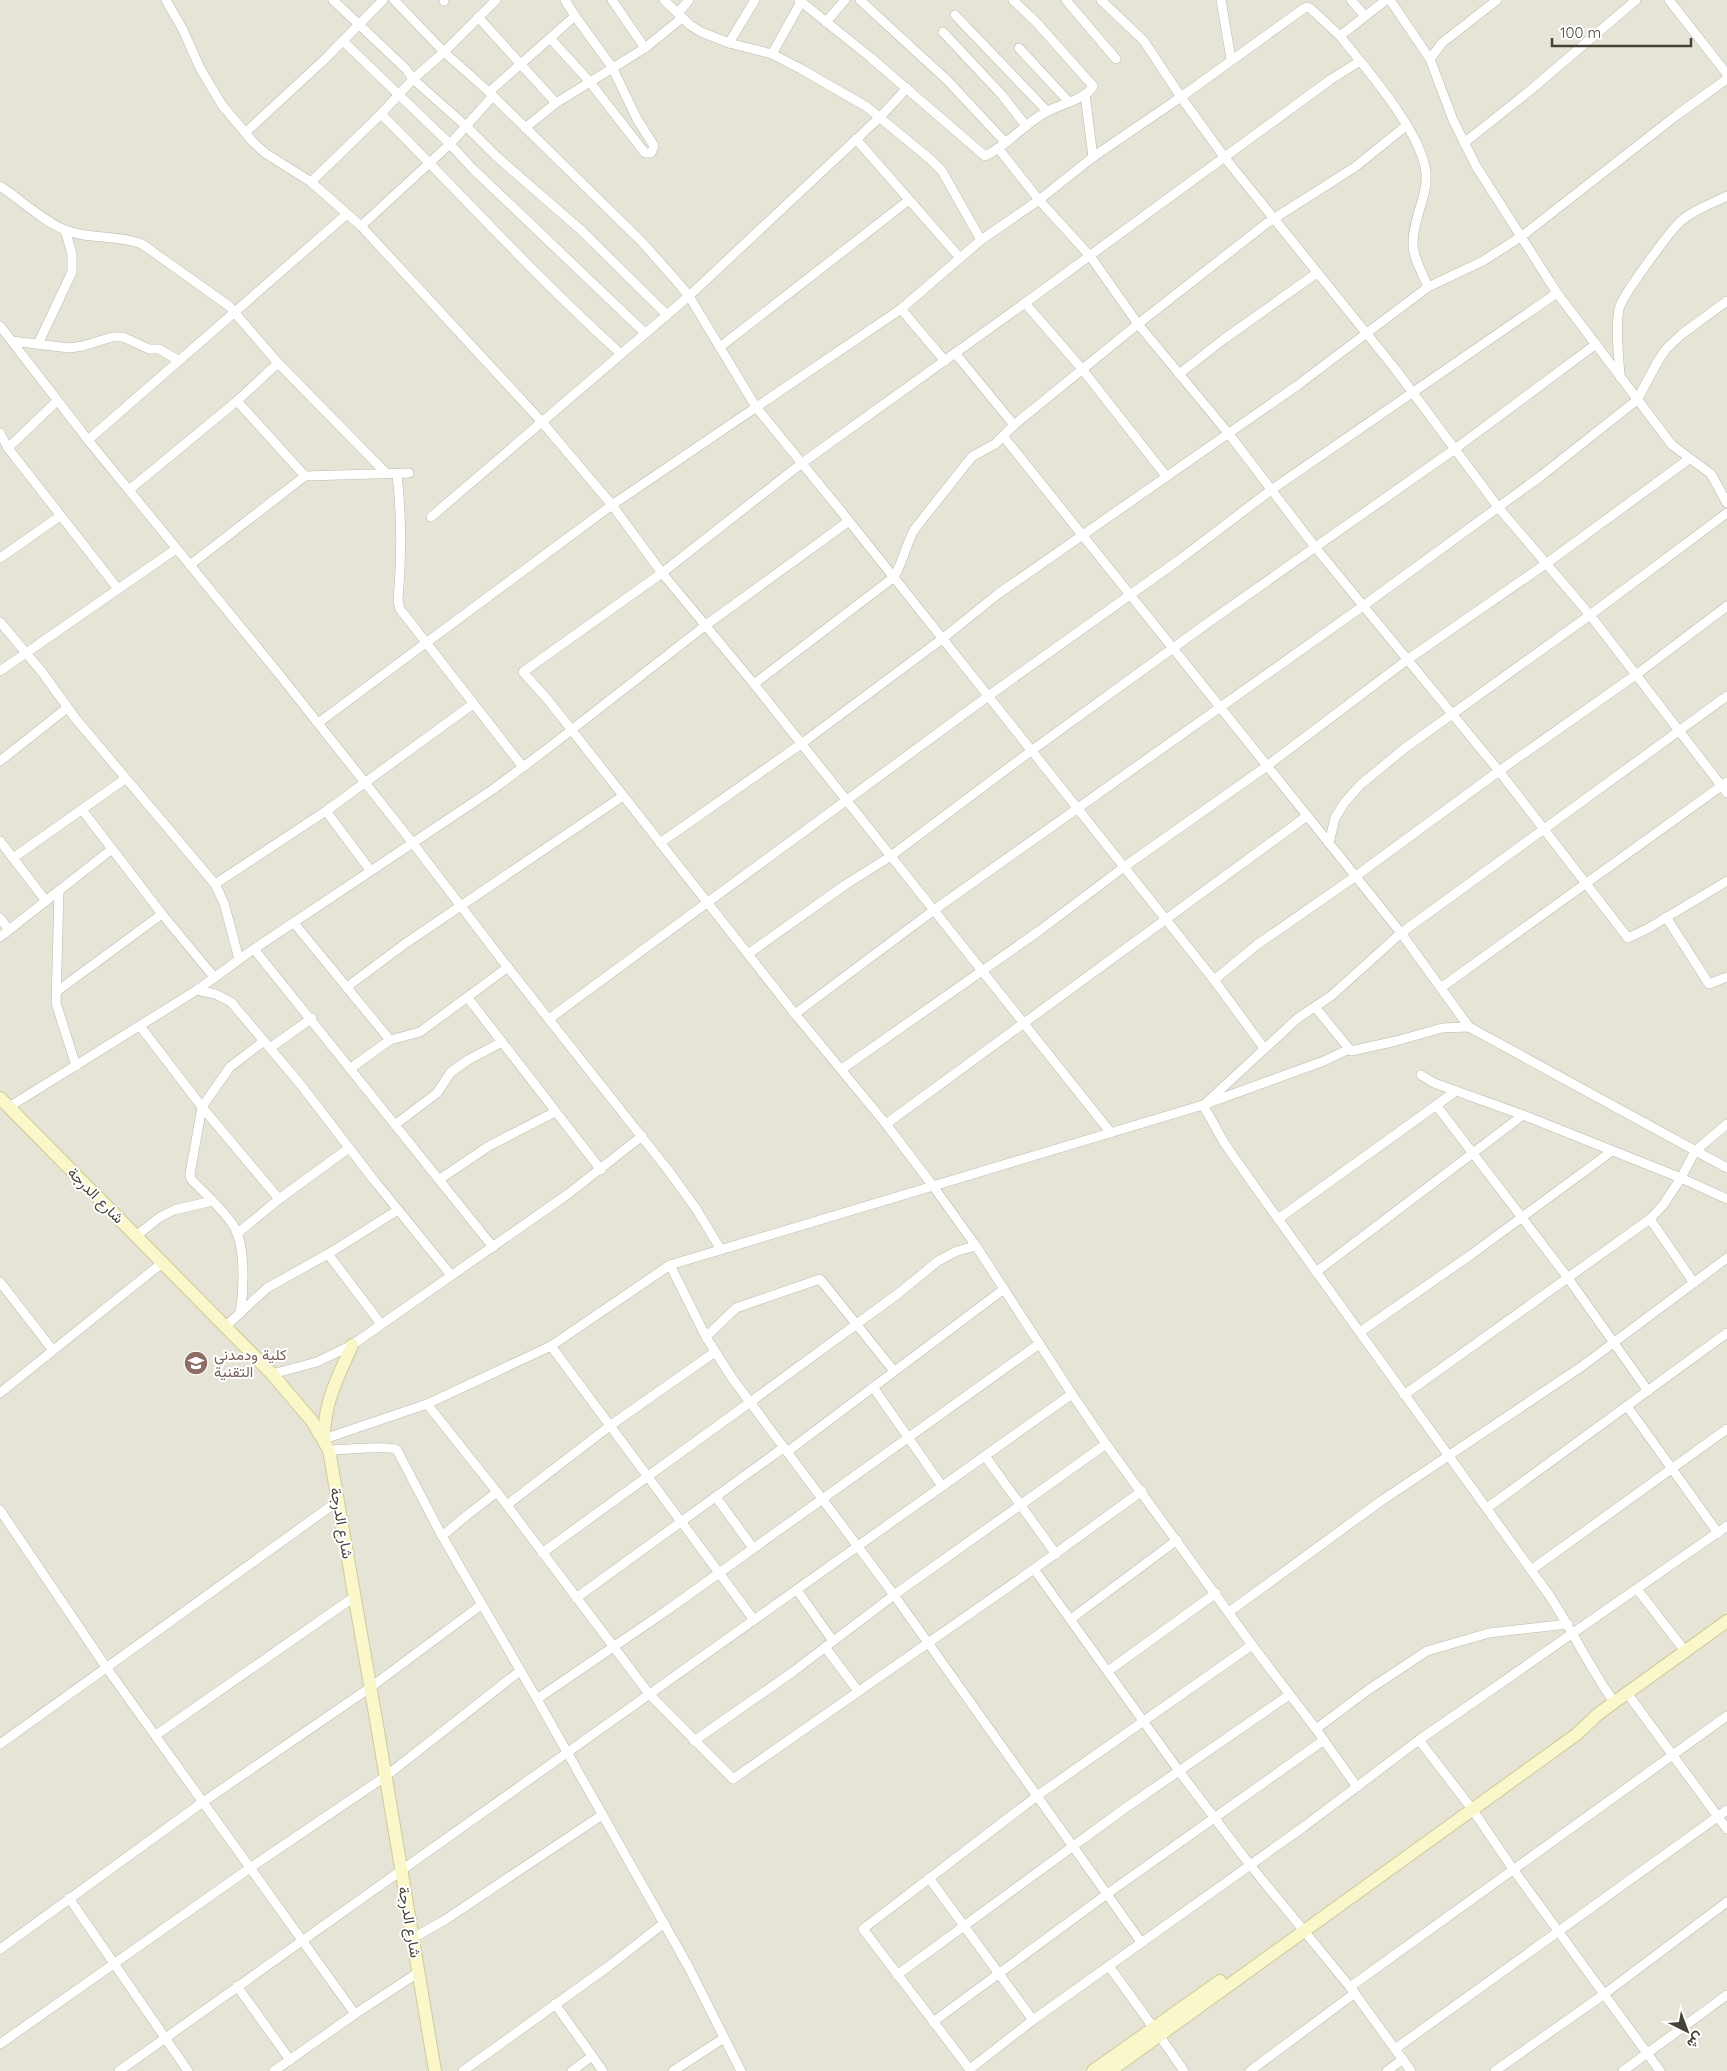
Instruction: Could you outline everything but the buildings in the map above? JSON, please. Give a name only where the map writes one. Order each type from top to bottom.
[{"type":"street","points":[[166,0],[211,89],[222,105],[265,153],[311,182],[361,226],[542,422],[612,505],[662,573],[754,684],[1111,1133]]},
{"type":"street","points":[[333,0],[406,69],[413,79],[467,127],[496,156],[582,231],[667,315]]},
{"type":"street","points":[[246,132],[343,41],[383,0]]},
{"type":"street","points":[[394,0],[444,52],[491,94],[641,242],[689,296],[756,407],[849,520],[987,697],[1214,980],[1264,1048]]},
{"type":"street","points":[[311,182],[381,114],[413,79],[444,52],[496,0]]},
{"type":"street","points":[[550,38],[589,81],[642,148],[648,154],[650,153],[654,146],[638,120],[612,67],[565,0]]},
{"type":"street","points":[[612,0],[645,48]]},
{"type":"street","points":[[664,0],[701,32],[729,43],[772,54],[856,99],[880,117],[942,171],[981,240]]},
{"type":"street","points":[[524,128],[556,103],[589,81],[645,48],[680,15],[689,0]]},
{"type":"street","points":[[729,43],[756,0]]},
{"type":"street","points":[[826,22],[845,0]]},
{"type":"street","points":[[860,0],[947,80],[1002,145],[1039,200],[1090,256],[1138,324],[1229,434],[1362,606],[1499,771],[1628,938],[1727,881]]},
{"type":"street","points":[[772,54],[800,1],[985,156],[1047,111],[1069,102],[1092,89],[1090,82],[1013,0]]},
{"type":"street","points":[[1066,0],[1116,59]]},
{"type":"street","points":[[1101,0],[1144,41],[1181,98],[1225,158],[1413,391],[1498,507],[1590,615],[1725,787],[1670,822],[1586,885],[1442,987]]},
{"type":"street","points":[[1221,0],[1231,59]]},
{"type":"street","points":[[1351,0],[1365,16]]},
{"type":"street","points":[[1340,36],[1388,0],[1430,59],[1453,120],[1476,166],[1557,293],[1672,445],[1711,474],[1727,503]]},
{"type":"street","points":[[1430,59],[1442,43],[1497,0]]},
{"type":"street","points":[[1464,142],[1527,93],[1636,0]]},
{"type":"street","points":[[1668,0],[1727,74]]},
{"type":"street","points":[[318,723],[612,505],[901,309],[981,240],[1039,200],[1093,157],[1181,98],[1231,59],[1307,7],[1340,36],[1360,61],[1408,125],[1423,158],[1426,174],[1425,189],[1412,245],[1428,287]]},
{"type":"street","points":[[955,15],[1047,111]]},
{"type":"street","points":[[361,226],[450,144],[467,127],[491,94],[521,64],[575,16]]},
{"type":"street","points":[[478,18],[556,103]]},
{"type":"street","points":[[943,32],[996,89],[1026,126]]},
{"type":"street","points":[[343,41],[450,144],[472,168],[645,333]]},
{"type":"street","points":[[1019,48],[1069,102]]},
{"type":"street","points":[[1356,1787],[1316,1729],[1252,1645],[1142,1491],[1106,1444],[976,1246],[933,1186],[886,1124],[795,1014],[523,672],[662,573],[802,463],[1024,304],[1330,80],[1360,61]]},
{"type":"street","points":[[660,843],[801,744],[942,640],[998,594],[1083,533],[1229,434],[1428,287],[1484,261],[1522,236],[1677,115],[1727,79]]},
{"type":"street","points":[[431,517],[689,296],[880,117],[906,88]]},
{"type":"street","points":[[1085,94],[1093,157]]},
{"type":"street","points":[[381,114],[430,162],[535,273],[621,354]]},
{"type":"street","points":[[754,684],[894,578],[914,530],[973,456],[995,444],[1014,425],[1082,369],[1273,219],[1355,167],[1408,125]]},
{"type":"street","points":[[856,139],[960,258]]},
{"type":"street","points":[[0,186],[65,230],[89,235],[129,239],[142,244],[223,302],[278,363],[386,473]]},
{"type":"street","points":[[1620,377],[1617,327],[1619,306],[1629,288],[1680,222],[1692,213],[1727,196]]},
{"type":"street","points":[[720,347],[909,200]]},
{"type":"street","points":[[88,440],[347,214]]},
{"type":"street","points":[[38,344],[72,272],[72,254],[65,230]]},
{"type":"street","points":[[1179,374],[1224,339],[1317,274]]},
{"type":"street","points":[[549,1019],[987,697],[1132,595],[1271,490],[1557,293]]},
{"type":"street","points":[[795,1014],[934,910],[1362,606],[1541,476],[1638,400],[1666,349],[1682,334],[1727,301]]},
{"type":"street","points":[[1024,304],[1082,369],[1166,476]]},
{"type":"street","points":[[901,309],[945,361]]},
{"type":"street","points":[[0,326],[88,440],[318,723],[642,1136],[691,1202],[721,1250]]},
{"type":"street","points":[[12,341],[69,348],[83,346],[112,337],[123,337],[149,348],[159,350],[178,360]]},
{"type":"street","points":[[748,954],[845,885],[891,856],[1174,647],[1455,449],[1596,344]]},
{"type":"street","points":[[955,353],[1014,425]]},
{"type":"street","points":[[129,490],[237,401],[278,363]]},
{"type":"street","points":[[8,448],[57,401]]},
{"type":"street","points":[[237,401],[305,476]]},
{"type":"street","points":[[0,433],[8,448],[118,589]]},
{"type":"street","points":[[1003,436],[1083,533],[1401,933],[1442,987],[1469,1027],[1727,1168]]},
{"type":"street","points":[[842,1069],[1039,931],[1124,867],[1267,766],[1407,660],[1546,563],[1689,459]]},
{"type":"street","points":[[190,565],[305,476],[409,473]]},
{"type":"street","points":[[397,474],[402,529],[398,601],[400,609],[523,767]]},
{"type":"street","points":[[1329,843],[1335,818],[1345,802],[1360,785],[1451,714],[1590,615],[1727,512]]},
{"type":"street","points":[[0,558],[60,516]]},
{"type":"street","points":[[5,1103],[76,1066],[197,990],[370,870],[492,790],[706,625],[849,520]]},
{"type":"street","points":[[0,671],[176,549]]},
{"type":"street","points":[[1214,980],[1258,944],[1637,674],[1727,606]]},
{"type":"street","points":[[0,622],[125,779],[215,884],[224,902],[240,959]]},
{"type":"street","points":[[1203,1105],[1298,1018],[1331,996],[1401,933],[1727,696]]},
{"type":"street","points":[[215,884],[326,811],[473,704]]},
{"type":"street","points":[[0,761],[67,708]]},
{"type":"street","points":[[13,858],[125,779]]},
{"type":"street","points":[[347,987],[406,943],[462,907],[623,796]]},
{"type":"street","points":[[83,810],[162,914],[214,977]]},
{"type":"street","points":[[326,811],[370,870]]},
{"type":"street","points":[[886,1124],[1166,922],[1308,816]]},
{"type":"street","points":[[0,841],[46,901]]},
{"type":"street","points":[[0,937],[112,849]]},
{"type":"street","points":[[59,891],[56,992],[58,1013],[76,1066]]},
{"type":"street","points":[[56,992],[162,914]]},
{"type":"street","points":[[1666,917],[1709,984],[1727,977]]},
{"type":"street","points":[[0,918],[9,930]]},
{"type":"street","points":[[294,923],[390,1040]]},
{"type":"street","points":[[254,949],[312,1018],[493,1247]]},
{"type":"street","points":[[351,1068],[390,1040],[420,1032],[508,967]]},
{"type":"street","points":[[197,990],[215,994],[231,1002],[451,1275]]},
{"type":"street","points":[[468,998],[601,1170]]},
{"type":"street","points":[[1315,1007],[1349,1049],[1354,1051],[1442,1028],[1469,1027]]},
{"type":"street","points":[[240,1313],[244,1280],[238,1233],[230,1220],[190,1176],[202,1107],[230,1067],[312,1018]]},
{"type":"street","points":[[140,1026],[202,1107],[280,1199]]},
{"type":"street","points":[[396,1124],[437,1093],[451,1072],[468,1060],[502,1042]]},
{"type":"street","points":[[326,1444],[427,1404],[552,1346],[670,1265],[1203,1105],[1324,1061],[1349,1049]]},
{"type":"street","points":[[1421,1075],[1456,1091],[1523,1115],[1681,1178],[1727,1199]]},
{"type":"street","points":[[1278,1219],[1456,1091]]},
{"type":"street","name":"شارع الدرجة","points":[[5,1103],[272,1374],[312,1421],[326,1444],[371,1687],[435,2071]]},
{"type":"street","points":[[1203,1105],[1225,1144],[1531,1570],[1568,1624],[1593,1671],[1614,1702]]},
{"type":"street","points":[[1436,1105],[1568,1278],[1648,1391]]},
{"type":"street","points":[[440,1179],[489,1146],[556,1112]]},
{"type":"street","points":[[1316,1272],[1523,1115]]},
{"type":"street","points":[[1404,1395],[1650,1219],[1663,1205],[1681,1178],[1695,1151],[1727,1124]]},
{"type":"street","points":[[272,1374],[316,1362],[352,1344],[601,1170],[642,1136]]},
{"type":"street","points":[[238,1233],[349,1148]]},
{"type":"street","points":[[1360,1332],[1612,1152]]},
{"type":"street","points":[[136,1236],[167,1213],[212,1201]]},
{"type":"street","points":[[225,1327],[268,1288],[328,1254],[398,1210]]},
{"type":"street","points":[[1650,1219],[1694,1283]]},
{"type":"street","points":[[542,1553],[647,1475],[750,1403],[938,1262],[957,1251],[976,1246]]},
{"type":"street","points":[[328,1254],[381,1324]]},
{"type":"street","points":[[1229,1612],[1381,1501],[1581,1367],[1727,1258]]},
{"type":"street","points":[[0,1393],[162,1263]]},
{"type":"street","points":[[670,1265],[706,1337],[750,1403],[894,1595],[1140,1942]]},
{"type":"street","points":[[706,1337],[736,1308],[816,1279],[823,1280],[894,1371]]},
{"type":"street","points":[[0,1282],[52,1350]]},
{"type":"street","points":[[576,1598],[873,1387],[1004,1289]]},
{"type":"street","points":[[1486,1508],[1727,1333]]},
{"type":"street","points":[[326,1444],[324,1418],[329,1398],[352,1344]]},
{"type":"street","points":[[537,1699],[822,1500],[907,1437],[1039,1344]]},
{"type":"street","points":[[552,1346],[754,1620]]},
{"type":"street","points":[[506,1505],[611,1425],[715,1352]]},
{"type":"street","points":[[873,1387],[942,1486]]},
{"type":"street","points":[[119,2071],[300,1940],[567,1754],[1072,1394]]},
{"type":"street","points":[[427,1404],[498,1492],[650,1695],[733,1778],[1034,1570],[1142,1491]]},
{"type":"street","points":[[1627,1406],[1718,1533]]},
{"type":"street","points":[[1531,1570],[1727,1429]]},
{"type":"street","points":[[326,1444],[350,1450],[389,1447],[397,1450],[442,1536],[664,1923],[741,2071]]},
{"type":"street","points":[[694,1741],[1106,1444]]},
{"type":"street","points":[[985,1456],[1056,1554]]},
{"type":"street","points":[[442,1536],[498,1492]]},
{"type":"street","points":[[716,1497],[753,1548]]},
{"type":"street","points":[[0,1744],[338,1502]]},
{"type":"street","points":[[0,1511],[106,1667],[354,2014]]},
{"type":"street","points":[[1252,1645],[1037,1796],[863,1929],[970,2070],[1033,2020],[1250,1865],[1419,1740],[1727,1526]]},
{"type":"street","points":[[1071,1619],[1177,1540]]},
{"type":"street","points":[[1034,1570],[1214,1818],[1250,1865],[1353,1990],[1411,2071]]},
{"type":"street","points":[[1637,1589],[1685,1651]]},
{"type":"street","points":[[796,1590],[833,1641]]},
{"type":"street","points":[[1108,1671],[1216,1593]]},
{"type":"street","points":[[156,1735],[354,1597]]},
{"type":"street","points":[[0,1948],[203,1802],[371,1687],[481,1605]]},
{"type":"street","points":[[1093,2071],[1156,2031],[1303,1928],[1572,1727],[1598,1714],[1727,1621]]},
{"type":"street","points":[[1316,1729],[1368,1690],[1427,1651],[1489,1633],[1568,1624]]},
{"type":"street","points":[[825,1647],[858,1691]]},
{"type":"street","points":[[0,2044],[250,1868],[386,1776],[520,1671]]},
{"type":"street","points":[[1627,1693],[1727,1829]]},
{"type":"street","points":[[897,1974],[1072,1846],[1290,1695]]},
{"type":"street","points":[[1250,2071],[1513,1869],[1727,1716]]},
{"type":"street","points":[[933,2022],[1107,1894],[1324,1740]]},
{"type":"street","points":[[1419,1740],[1469,1805],[1558,1932],[1660,2071]]},
{"type":"street","points":[[1395,2048],[1727,1810]]},
{"type":"street","points":[[413,1938],[445,1920],[602,1815]]},
{"type":"street","points":[[929,1878],[1033,2020]]},
{"type":"street","points":[[70,1898],[188,2071]]},
{"type":"street","points":[[1496,2071],[1727,1902]]},
{"type":"street","points":[[464,2071],[664,1923]]},
{"type":"street","points":[[1109,1966],[1184,2071]]},
{"type":"street","points":[[274,2071],[354,2014],[419,1972]]},
{"type":"street","points":[[237,1986],[290,2060]]},
{"type":"street","points":[[1623,2071],[1727,1995]]},
{"type":"street","points":[[555,2004],[603,2071]]},
{"type":"street","points":[[1110,2071],[1156,2031]]},
{"type":"street","points":[[673,2071],[724,2038]]},
{"type":"street","points":[[572,2071],[592,2056]]},
{"type":"street","points":[[1387,2071],[1403,2059]]},
{"type":"shaded area","points":[[0,0],[1727,0],[1727,2071],[0,2071]]},
{"type":"place","name":"كلية ودمدني التقنية","points":[[196,1363]]}]
